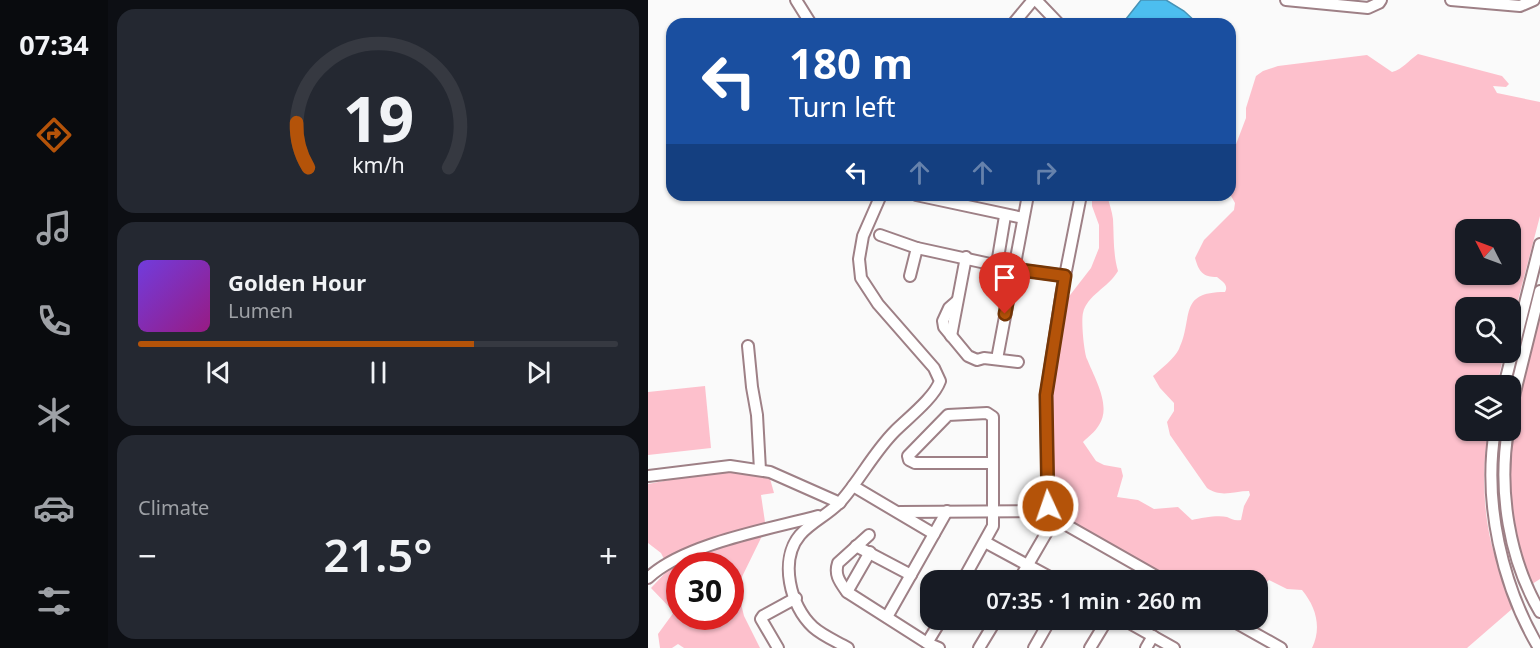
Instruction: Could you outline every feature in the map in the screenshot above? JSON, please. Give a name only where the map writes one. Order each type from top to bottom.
[{"type":"street","points":[[796,0],[807,18]]},
{"type":"street","points":[[1018,18],[1034,0],[1053,18]]},
{"type":"street","points":[[1287,0],[1368,8],[1382,0]]},
{"type":"street","points":[[1451,0],[1520,6],[1534,0]]},
{"type":"street","points":[[845,647],[812,626],[801,610],[789,571],[791,550],[801,534],[840,503],[879,448],[932,394],[940,381],[934,368],[878,304],[861,278],[859,259],[863,236],[878,201]]},
{"type":"street","points":[[950,201],[1005,216],[1023,218]]},
{"type":"street","points":[[997,359],[1027,201]]},
{"type":"street","points":[[1025,570],[1052,514],[1047,496],[1046,395],[1080,201]]},
{"type":"street","points":[[997,264],[1005,216]]},
{"type":"street","points":[[880,236],[917,248],[1013,269],[1065,276]]},
{"type":"street","points":[[1507,375],[1540,244]]},
{"type":"street","points":[[909,276],[917,248]]},
{"type":"street","points":[[966,257],[951,336],[968,356],[977,360],[984,358],[1018,362]]},
{"type":"street","points":[[1519,375],[1540,291]]},
{"type":"street","points":[[748,346],[757,415],[760,470]]},
{"type":"street","points":[[969,570],[993,526],[994,420],[992,415],[987,413],[948,415],[913,448],[908,458],[915,464],[992,463]]},
{"type":"street","points":[[922,440],[924,463]]},
{"type":"street","points":[[1495,441],[1492,499],[1498,544],[1518,606],[1539,648]]},
{"type":"street","points":[[1506,441],[1508,518],[1518,567],[1540,612]]},
{"type":"street","points":[[648,476],[730,466],[760,470],[770,472],[840,503]]},
{"type":"street","points":[[853,486],[934,534]]},
{"type":"street","points":[[900,512],[993,511],[1052,514],[1146,570]]},
{"type":"street","points":[[887,617],[947,512]]},
{"type":"street","points":[[648,578],[672,561],[705,547],[826,514]]},
{"type":"street","points":[[869,535],[838,563],[838,580],[846,592],[927,643],[939,648]]},
{"type":"street","points":[[985,542],[1037,570]]},
{"type":"street","points":[[856,546],[910,575]]},
{"type":"street","points":[[846,592],[870,552]]},
{"type":"street","points":[[778,648],[761,619],[796,598]]},
{"type":"street","points":[[927,643],[935,630]]},
{"type":"street","points":[[979,648],[990,630]]},
{"type":"street","points":[[1034,648],[1044,630]]},
{"type":"street","points":[[1090,648],[1101,630]]},
{"type":"street","points":[[1134,630],[1149,644],[1174,648]]},
{"type":"street","points":[[1248,630],[1281,648]]},
{"type":"street","points":[[1256,648],[1262,638]]},
{"type":"shaded area","points":[[1418,54],[1502,76],[1509,84],[1506,87],[1493,86],[1497,93],[1540,102],[1540,216],[1519,297],[1455,297],[1455,363],[1502,363],[1499,375],[1455,375],[1455,441],[1487,441],[1484,474],[1487,518],[1492,546],[1512,609],[1467,648],[1312,648],[1317,625],[1311,603],[1302,590],[1287,589],[1268,581],[1268,570],[1155,570],[1061,516],[1054,506],[1051,465],[1051,402],[1056,357],[1067,299],[1091,268],[1099,248],[1099,225],[1092,201],[1108,201],[1113,219],[1114,252],[1118,271],[1093,296],[1083,313],[1086,355],[1104,409],[1099,425],[1083,442],[1096,461],[1121,468],[1123,476],[1117,497],[1138,500],[1154,509],[1178,507],[1192,520],[1219,516],[1241,520],[1244,506],[1250,495],[1249,491],[1217,493],[1207,488],[1170,435],[1167,422],[1174,411],[1174,403],[1160,388],[1153,376],[1177,353],[1193,302],[1210,293],[1226,290],[1224,283],[1217,277],[1202,273],[1195,258],[1204,240],[1234,210],[1236,144],[1246,118],[1246,108],[1256,76],[1278,66],[1367,55],[1392,72]]},
{"type":"shaded area","points":[[1540,299],[1540,579],[1529,586],[1514,541],[1507,451],[1509,441],[1521,441],[1521,375]]},
{"type":"shaded area","points":[[705,386],[711,448],[648,455],[648,392]]},
{"type":"shaded area","points":[[731,468],[769,475],[774,493],[761,495],[765,522],[761,538],[744,573],[744,552],[666,552],[666,563],[661,553],[648,543],[648,484]]},
{"type":"shaded area","points":[[666,572],[666,604],[651,588]]},
{"type":"shaded area","points":[[744,616],[760,648],[684,648],[678,644],[672,648],[660,648],[658,634],[666,623],[666,630],[744,630]]},
{"type":"water","points":[[1141,0],[1166,0],[1192,18],[1127,18]]},
{"type":"route","points":[[1005,314],[1013,269],[1065,276],[1046,395],[1048,506]]}]
